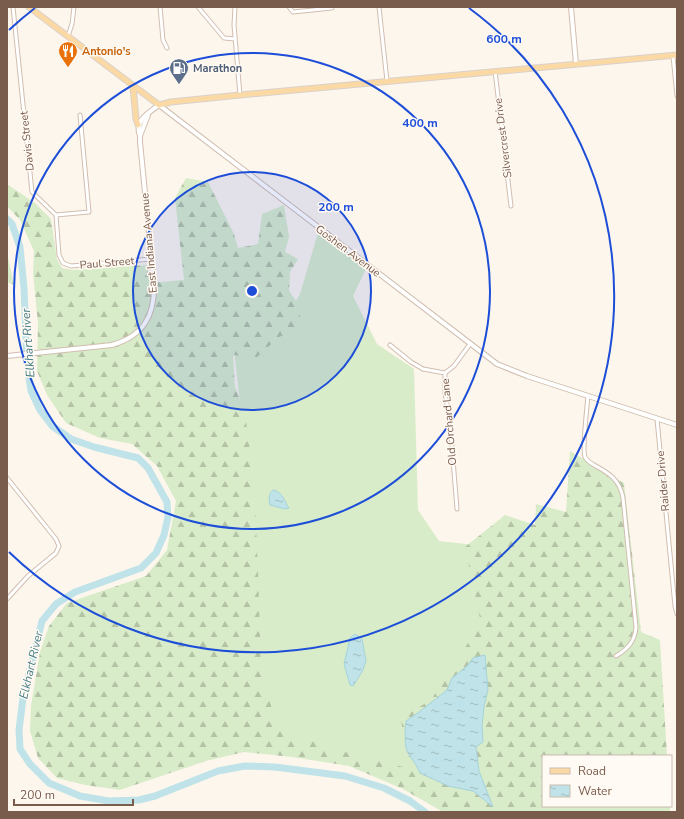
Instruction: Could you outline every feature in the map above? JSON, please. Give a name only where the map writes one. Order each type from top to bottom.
[{"type":"main road","name":"Goshen Avenue","points":[[30,7],[133,87],[160,105]]},
{"type":"main road","points":[[160,105],[170,102],[240,95],[675,55]]},
{"type":"main road","points":[[133,87],[136,119],[138,124]]},
{"type":"street","name":"Davis Street","points":[[13,7],[32,192],[56,215]]},
{"type":"street","points":[[68,36],[72,24],[74,7]]},
{"type":"street","points":[[160,7],[162,34],[167,48]]},
{"type":"street","points":[[198,7],[224,38],[235,39]]},
{"type":"street","points":[[235,7],[235,39],[240,95]]},
{"type":"street","points":[[289,7],[293,12],[302,9],[332,7]]},
{"type":"street","points":[[379,7],[387,81]]},
{"type":"street","points":[[571,7],[576,64]]},
{"type":"street","points":[[675,55],[677,96]]},
{"type":"street","name":"Silvercrest Drive","points":[[495,71],[511,206]]},
{"type":"street","name":"East Indiana Avenue","points":[[7,356],[112,345],[124,342],[139,331],[149,317],[153,303],[154,284],[138,124],[141,119],[160,105]]},
{"type":"street","name":"Goshen Avenue","points":[[160,105],[497,364],[509,370],[677,425]]},
{"type":"street","points":[[56,215],[89,212],[80,115]]},
{"type":"street","name":"East Indiana Avenue","points":[[140,136],[148,115]]},
{"type":"street","name":"Paul Street","points":[[56,215],[58,255],[63,264],[71,266],[151,259]]},
{"type":"street","name":"Old Orchard Lane","points":[[457,509],[450,423],[445,393],[445,373],[454,366],[470,344]]},
{"type":"street","points":[[390,345],[411,362],[423,369],[445,373]]},
{"type":"street","points":[[588,396],[583,446],[585,457],[588,461],[612,476],[620,487],[623,498],[636,627],[633,642],[626,650],[616,656]]},
{"type":"street","name":"Raider Drive","points":[[657,419],[677,614]]},
{"type":"street","points":[[7,478],[56,539],[59,546],[56,553],[28,576],[7,599]]},
{"type":"green space","points":[[186,178],[208,182],[234,234],[238,248],[258,244],[262,214],[284,205],[289,237],[285,252],[298,259],[290,272],[289,291],[299,305],[301,328],[279,337],[257,357],[233,355],[235,387],[245,414],[254,480],[261,670],[278,730],[312,741],[318,745],[407,768],[401,718],[431,700],[481,623],[465,547],[505,515],[535,525],[536,504],[566,512],[570,451],[624,483],[641,632],[660,640],[667,755],[542,755],[542,807],[670,807],[670,812],[443,812],[403,789],[349,766],[292,757],[244,752],[206,761],[120,790],[85,785],[57,778],[38,758],[30,731],[31,706],[40,652],[49,626],[67,603],[146,576],[167,550],[176,501],[157,466],[132,444],[100,438],[66,423],[47,395],[37,371],[38,324],[33,273],[34,251],[20,220],[7,206],[7,184],[35,203],[51,219],[57,259],[62,268],[73,270],[148,265],[150,283],[184,280],[175,198]]},
{"type":"green space","points":[[318,233],[366,269],[353,296],[377,344],[414,369],[418,510],[439,541],[474,545],[500,633],[423,788],[278,730],[256,666],[247,465],[234,350],[279,330],[300,294]]},
{"type":"green space","points":[[7,253],[14,285],[7,282]]},
{"type":"water","points":[[273,490],[281,495],[289,508],[285,509],[270,505],[269,499]]},
{"type":"water","points":[[355,634],[362,639],[366,661],[362,672],[353,686],[350,685],[344,664],[350,638]]},
{"type":"water","points":[[485,655],[488,690],[484,706],[482,726],[483,742],[476,747],[479,771],[493,807],[473,791],[448,786],[420,773],[408,753],[405,742],[406,721],[447,690],[452,678],[467,666],[473,658]]},
{"type":"waterway","name":"Elkhart River","points":[[7,219],[12,224],[20,247],[24,288],[27,363],[31,391],[40,410],[52,426],[71,439],[94,447],[138,458],[148,468],[167,502],[168,517],[164,535],[156,553],[141,568],[75,592],[56,604],[42,621],[23,698],[19,730],[20,749],[30,764],[49,783],[80,796],[109,801],[139,800],[155,796],[218,771],[245,766],[275,767],[345,776],[384,788],[410,801],[425,812]]},
{"type":"place","name":"Antonio's","points":[[68,68]]},
{"type":"place","name":"Marathon","points":[[179,85]]}]
